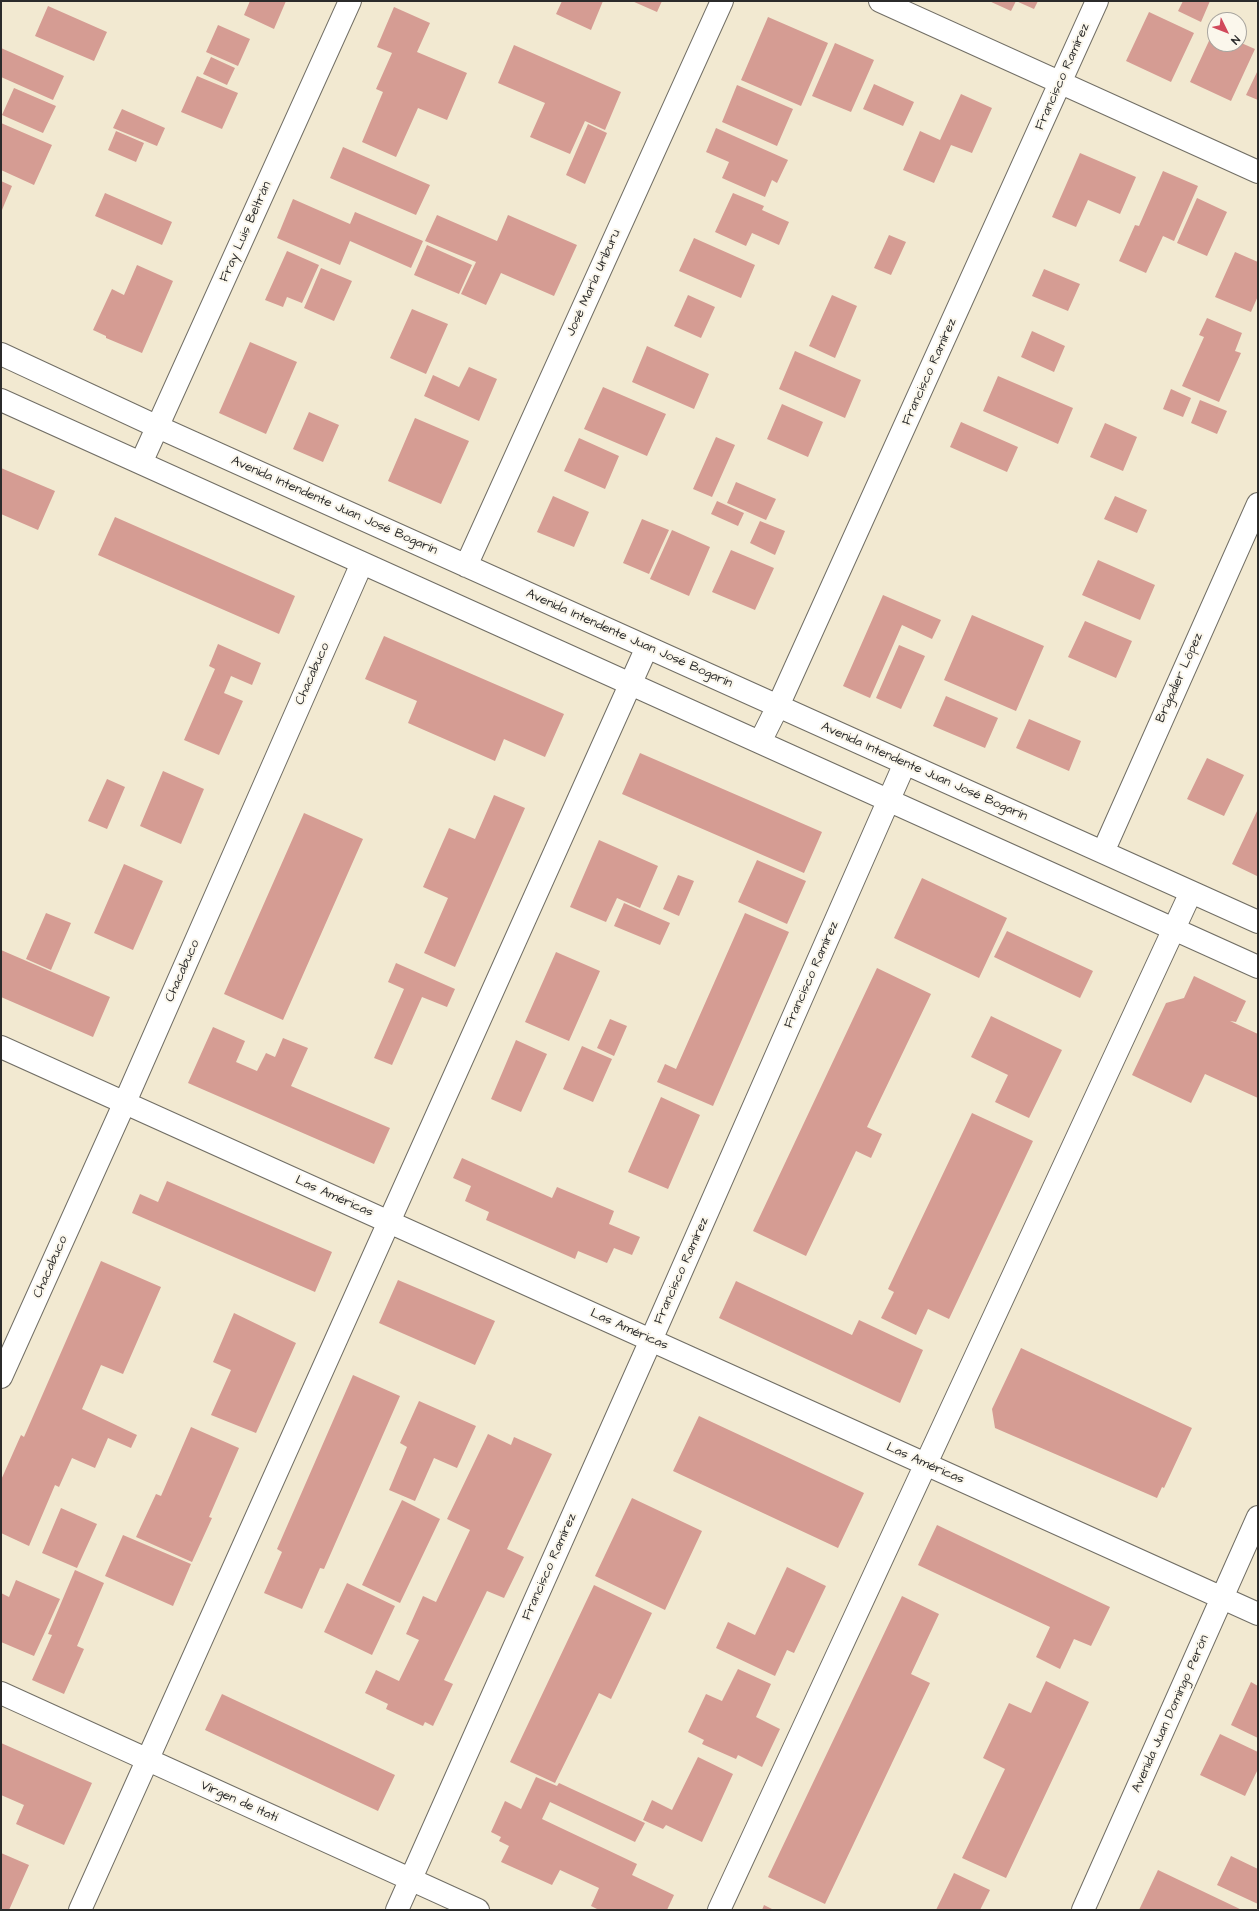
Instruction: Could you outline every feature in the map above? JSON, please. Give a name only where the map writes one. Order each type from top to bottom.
[{"type":"street","name":"Fray Luis Beltrán","points":[[141,463],[350,1]]},
{"type":"street","name":"José María Uriburu","points":[[466,566],[722,1]]},
{"type":"street","points":[[880,1],[1258,172]]},
{"type":"street","name":"Francisco Ramírez","points":[[760,742],[778,706],[1097,1]]},
{"type":"street","name":"Avenida Intendente Juan José Bogarín","points":[[1,354],[158,427],[1258,922]]},
{"type":"street","points":[[1,400],[1258,967]]},
{"type":"street","name":"Brigadier López","points":[[1103,852],[1258,504]]},
{"type":"street","name":"Chacabuco","points":[[1,1377],[125,1102],[362,563]]},
{"type":"street","points":[[80,1910],[647,647]]},
{"type":"street","name":"Francisco Ramírez","points":[[397,1910],[651,1340],[905,763]]},
{"type":"street","points":[[719,1910],[1192,892]]},
{"type":"street","name":"Las Américas","points":[[1,1047],[1224,1597],[1258,1614]]},
{"type":"street","name":"Avenida Juan Domingo Perón","points":[[1083,1910],[1224,1597],[1258,1517]]},
{"type":"street","name":"Virgen de Itatí","points":[[1,1693],[478,1910]]},
{"type":"building","points":[[250,1],[286,1],[274,29],[244,15]]},
{"type":"building","points":[[562,1],[603,1],[591,30],[556,14]]},
{"type":"building","points":[[632,1],[662,1],[657,12]]},
{"type":"building","points":[[989,1],[1016,1],[1011,11]]},
{"type":"building","points":[[1016,1],[1038,1],[1034,9]]},
{"type":"building","points":[[1183,1],[1210,1],[1201,22],[1178,11]]},
{"type":"building","points":[[48,6],[107,32],[94,61],[35,36]]},
{"type":"building","points":[[394,7],[430,23],[417,52],[467,73],[447,120],[418,108],[396,157],[362,142],[383,92],[376,89],[392,53],[377,47]]},
{"type":"building","points":[[1149,12],[1194,33],[1171,82],[1126,61]]},
{"type":"building","points":[[768,17],[828,43],[801,106],[741,80]]},
{"type":"building","points":[[218,25],[250,39],[238,66],[206,52]]},
{"type":"building","points":[[835,43],[874,60],[851,112],[812,96]]},
{"type":"building","points":[[514,45],[621,92],[605,130],[585,121],[570,154],[530,137],[545,103],[498,83]]},
{"type":"building","points":[[1207,45],[1207,52],[1247,52],[1247,46],[1255,49],[1231,101],[1190,82]]},
{"type":"building","points":[[1,48],[64,76],[53,100],[1,77]]},
{"type":"building","points":[[211,57],[235,68],[227,85],[203,74]]},
{"type":"building","points":[[1258,70],[1258,100],[1246,95]]},
{"type":"building","points":[[197,76],[238,93],[222,129],[181,112]]},
{"type":"building","points":[[874,84],[914,102],[903,126],[863,109]]},
{"type":"building","points":[[737,85],[793,109],[777,146],[722,122]]},
{"type":"building","points":[[14,88],[56,106],[43,133],[2,115]]},
{"type":"building","points":[[961,94],[992,108],[972,153],[951,145],[934,183],[903,170],[920,131],[940,140]]},
{"type":"building","points":[[122,109],[165,128],[157,146],[113,128]]},
{"type":"building","points":[[1,123],[52,145],[34,185],[1,170]]},
{"type":"building","points":[[588,124],[607,133],[585,184],[566,175]]},
{"type":"building","points":[[716,128],[788,160],[777,183],[772,180],[765,197],[722,178],[729,162],[706,152]]},
{"type":"building","points":[[116,131],[144,143],[136,162],[108,150]]},
{"type":"building","points":[[343,147],[430,185],[416,215],[330,178]]},
{"type":"building","points":[[1080,153],[1136,177],[1120,214],[1088,200],[1076,227],[1052,217]]},
{"type":"building","points":[[1163,171],[1198,186],[1174,241],[1163,236],[1146,273],[1119,261],[1135,225],[1139,226]]},
{"type":"building","points":[[1,181],[12,186],[2,210],[1,209]]},
{"type":"building","points":[[105,193],[172,222],[162,245],[95,216]]},
{"type":"building","points":[[733,193],[764,206],[762,210],[789,222],[779,245],[752,233],[746,246],[715,232]]},
{"type":"building","points":[[1197,198],[1227,212],[1207,256],[1177,243]]},
{"type":"building","points":[[293,199],[350,224],[355,212],[423,241],[411,268],[350,241],[340,265],[277,238]]},
{"type":"building","points":[[437,215],[497,241],[508,215],[577,245],[554,296],[501,273],[486,305],[461,294],[476,262],[425,241]]},
{"type":"building","points":[[889,235],[906,242],[891,275],[874,268]]},
{"type":"building","points":[[694,238],[755,265],[741,298],[679,271]]},
{"type":"building","points":[[427,245],[472,265],[459,294],[414,275]]},
{"type":"building","points":[[287,251],[319,265],[302,303],[287,297],[283,307],[265,300]]},
{"type":"building","points":[[1235,252],[1258,262],[1258,296],[1251,312],[1215,297]]},
{"type":"building","points":[[137,265],[173,281],[142,353],[106,338],[106,336],[93,330],[112,289],[124,295]]},
{"type":"building","points":[[321,268],[352,281],[334,321],[304,308]]},
{"type":"building","points":[[1044,269],[1080,284],[1068,311],[1032,296]]},
{"type":"building","points":[[688,295],[715,307],[701,338],[674,326]]},
{"type":"building","points":[[832,295],[857,306],[835,358],[809,346]]},
{"type":"building","points":[[412,309],[448,324],[426,374],[390,358]]},
{"type":"building","points":[[1207,318],[1242,333],[1235,351],[1241,353],[1219,402],[1182,386],[1204,337],[1199,335]]},
{"type":"building","points":[[1032,331],[1065,346],[1054,372],[1021,357]]},
{"type":"building","points":[[250,342],[297,362],[266,434],[219,413]]},
{"type":"building","points":[[647,346],[709,374],[694,409],[632,382]]},
{"type":"building","points":[[795,351],[861,380],[845,418],[779,389]]},
{"type":"building","points":[[469,367],[497,379],[479,421],[424,396],[433,375],[459,387]]},
{"type":"building","points":[[998,376],[1073,408],[1058,444],[983,411]]},
{"type":"building","points":[[603,387],[666,414],[647,456],[584,429]]},
{"type":"building","points":[[1171,389],[1191,398],[1183,417],[1163,409]]},
{"type":"building","points":[[1200,400],[1227,411],[1217,434],[1191,423]]},
{"type":"building","points":[[782,404],[823,422],[808,457],[767,439]]},
{"type":"building","points":[[309,412],[339,425],[323,462],[293,449]]},
{"type":"building","points":[[415,418],[469,441],[441,504],[388,481]]},
{"type":"building","points":[[961,422],[1018,447],[1007,472],[950,447]]},
{"type":"building","points":[[1105,423],[1137,437],[1123,471],[1090,457]]},
{"type":"building","points":[[716,437],[735,445],[712,497],[693,489]]},
{"type":"building","points":[[579,438],[619,456],[605,489],[564,471]]},
{"type":"building","points":[[1,468],[55,491],[38,530],[1,514]]},
{"type":"building","points":[[736,482],[776,499],[766,520],[727,503]]},
{"type":"building","points":[[553,496],[589,512],[574,547],[537,532]]},
{"type":"building","points":[[1115,496],[1147,510],[1137,533],[1104,519]]},
{"type":"building","points":[[717,501],[744,513],[738,526],[711,514]]},
{"type":"building","points":[[115,517],[295,596],[279,634],[98,555]]},
{"type":"building","points":[[642,519],[669,530],[649,574],[623,563]]},
{"type":"building","points":[[760,521],[785,531],[775,555],[750,543]]},
{"type":"building","points":[[672,530],[710,547],[689,596],[650,579]]},
{"type":"building","points":[[731,550],[774,568],[755,610],[712,592]]},
{"type":"building","points":[[1098,560],[1155,585],[1140,620],[1082,595]]},
{"type":"building","points":[[883,595],[941,620],[932,639],[902,625],[870,698],[843,686]]},
{"type":"building","points":[[972,615],[1044,646],[1016,711],[944,680]]},
{"type":"building","points":[[1085,621],[1132,641],[1116,678],[1068,657]]},
{"type":"building","points":[[384,636],[564,714],[545,757],[504,739],[495,761],[408,723],[417,701],[365,679]]},
{"type":"building","points":[[218,644],[261,663],[252,685],[231,676],[224,693],[243,701],[219,755],[184,740],[215,669],[209,666]]},
{"type":"building","points":[[899,645],[925,656],[901,709],[876,698]]},
{"type":"building","points":[[946,696],[998,718],[985,748],[933,726]]},
{"type":"building","points":[[1029,719],[1081,741],[1069,771],[1016,748]]},
{"type":"building","points":[[640,753],[822,832],[804,873],[622,794]]},
{"type":"building","points":[[1207,758],[1244,775],[1224,816],[1187,799]]},
{"type":"building","points":[[163,771],[204,789],[181,844],[140,826]]},
{"type":"building","points":[[107,779],[125,787],[107,829],[88,821]]},
{"type":"building","points":[[494,795],[525,808],[455,967],[424,953],[448,898],[423,887],[449,828],[475,839]]},
{"type":"building","points":[[1258,809],[1258,874],[1257,876],[1232,864]]},
{"type":"building","points":[[304,813],[363,839],[283,1020],[224,994]]},
{"type":"building","points":[[599,840],[658,866],[640,908],[617,898],[606,922],[570,907]]},
{"type":"building","points":[[757,860],[806,881],[787,924],[738,902]]},
{"type":"building","points":[[124,864],[163,881],[133,950],[94,933]]},
{"type":"building","points":[[678,875],[694,881],[679,916],[663,909]]},
{"type":"building","points":[[922,878],[1007,918],[979,978],[894,938]]},
{"type":"building","points":[[624,903],[670,923],[660,945],[614,926]]},
{"type":"building","points":[[46,913],[71,923],[51,970],[26,959]]},
{"type":"building","points":[[745,913],[789,932],[713,1106],[657,1082],[665,1064],[676,1069]]},
{"type":"building","points":[[1007,931],[1093,971],[1080,998],[994,957]]},
{"type":"building","points":[[1,950],[110,997],[93,1037],[1,997]]},
{"type":"building","points":[[556,952],[600,971],[569,1041],[525,1022]]},
{"type":"building","points":[[396,963],[455,989],[447,1007],[422,997],[392,1065],[374,1058],[404,989],[388,982]]},
{"type":"building","points":[[877,968],[931,994],[867,1127],[882,1134],[871,1158],[856,1151],[806,1256],[753,1231]]},
{"type":"building","points":[[1194,976],[1246,1001],[1236,1022],[1230,1021],[1258,1034],[1258,1098],[1205,1074],[1191,1103],[1132,1075],[1166,1003],[1184,998]]},
{"type":"building","points":[[991,1016],[1062,1050],[1029,1118],[995,1102],[1008,1075],[971,1057]]},
{"type":"building","points":[[610,1019],[627,1026],[614,1056],[597,1048]]},
{"type":"building","points":[[213,1027],[245,1041],[236,1062],[257,1071],[266,1053],[275,1057],[283,1038],[308,1048],[291,1086],[390,1128],[374,1164],[188,1083]]},
{"type":"building","points":[[516,1040],[547,1054],[521,1112],[491,1099]]},
{"type":"building","points":[[582,1046],[612,1059],[593,1102],[563,1089]]},
{"type":"building","points":[[661,1097],[700,1115],[668,1189],[628,1172]]},
{"type":"building","points":[[972,1113],[1033,1141],[949,1319],[928,1309],[916,1335],[881,1318],[894,1292],[888,1289]]},
{"type":"building","points":[[462,1158],[552,1198],[557,1187],[614,1211],[609,1224],[640,1237],[632,1255],[614,1248],[607,1263],[578,1251],[575,1259],[486,1220],[489,1212],[465,1201],[471,1186],[453,1178]]},
{"type":"building","points":[[167,1181],[332,1252],[315,1292],[132,1213],[140,1194],[158,1202]]},
{"type":"building","points":[[101,1261],[161,1287],[123,1374],[101,1365],[82,1409],[137,1435],[131,1448],[108,1438],[95,1468],[72,1458],[59,1487],[55,1485],[29,1546],[1,1533],[1,1480],[21,1435],[24,1437]]},
{"type":"building","points":[[398,1280],[495,1321],[475,1365],[379,1323]]},
{"type":"building","points":[[736,1281],[852,1335],[859,1320],[923,1350],[900,1403],[719,1318]]},
{"type":"building","points":[[234,1313],[296,1343],[256,1433],[211,1415],[231,1370],[213,1362]]},
{"type":"building","points":[[1021,1348],[1192,1428],[1164,1488],[1162,1487],[1157,1498],[995,1428],[992,1409]]},
{"type":"building","points":[[353,1375],[400,1396],[324,1569],[320,1568],[302,1609],[264,1593],[282,1552],[277,1549]]},
{"type":"building","points":[[419,1401],[476,1426],[457,1468],[434,1458],[415,1501],[389,1490],[407,1447],[400,1443]]},
{"type":"building","points":[[699,1416],[864,1493],[838,1548],[673,1471]]},
{"type":"building","points":[[191,1427],[239,1448],[209,1517],[212,1518],[192,1562],[136,1537],[156,1494],[161,1496]]},
{"type":"building","points":[[488,1434],[511,1445],[514,1437],[552,1454],[507,1549],[524,1557],[504,1598],[487,1591],[444,1680],[453,1684],[433,1726],[425,1722],[423,1726],[386,1709],[388,1704],[365,1693],[376,1670],[399,1681],[419,1640],[406,1634],[423,1596],[436,1602],[470,1530],[447,1519]]},
{"type":"building","points":[[632,1498],[702,1531],[665,1610],[595,1576]]},
{"type":"building","points":[[402,1500],[440,1519],[400,1603],[362,1585]]},
{"type":"building","points":[[61,1508],[97,1524],[77,1568],[42,1553]]},
{"type":"building","points":[[937,1525],[1110,1607],[1091,1646],[1074,1639],[1060,1669],[1036,1657],[1050,1627],[918,1565]]},
{"type":"building","points":[[123,1535],[191,1564],[173,1606],[105,1576]]},
{"type":"building","points":[[787,1567],[826,1586],[794,1653],[787,1650],[775,1676],[716,1648],[728,1622],[755,1635]]},
{"type":"building","points":[[75,1570],[104,1583],[77,1646],[84,1649],[64,1694],[32,1680],[52,1635],[48,1634]]},
{"type":"building","points":[[16,1580],[60,1599],[34,1656],[1,1642],[1,1593],[9,1597]]},
{"type":"building","points":[[347,1583],[395,1606],[372,1655],[324,1632]]},
{"type":"building","points":[[594,1585],[652,1613],[611,1699],[599,1693],[555,1783],[510,1762]]},
{"type":"building","points":[[902,1596],[939,1614],[911,1674],[930,1683],[825,1904],[768,1877]]},
{"type":"building","points":[[738,1669],[771,1684],[756,1717],[780,1729],[762,1767],[738,1755],[736,1759],[702,1744],[704,1740],[688,1732],[706,1694],[722,1701]]},
{"type":"building","points":[[1046,1681],[1089,1702],[1006,1878],[962,1858],[1005,1769],[983,1758],[1009,1703],[1031,1713]]},
{"type":"building","points":[[1251,1682],[1258,1686],[1258,1738],[1231,1725]]},
{"type":"building","points":[[222,1694],[395,1775],[378,1811],[205,1730]]},
{"type":"building","points":[[1220,1734],[1258,1752],[1258,1769],[1245,1796],[1200,1775]]},
{"type":"building","points":[[1,1743],[92,1783],[64,1845],[16,1824],[24,1805],[1,1795]]},
{"type":"building","points":[[698,1757],[733,1774],[702,1842],[666,1825],[663,1829],[643,1820],[652,1800],[672,1810]]},
{"type":"building","points":[[536,1777],[557,1786],[559,1783],[645,1823],[635,1842],[550,1802],[542,1819],[637,1864],[632,1875],[674,1895],[667,1910],[599,1910],[591,1906],[599,1888],[560,1870],[552,1885],[501,1862],[509,1846],[499,1841],[501,1837],[491,1832],[505,1801],[521,1809]]},
{"type":"building","points":[[1,1853],[29,1865],[9,1910],[1,1910]]},
{"type":"building","points":[[1231,1856],[1258,1869],[1258,1904],[1217,1885]]},
{"type":"building","points":[[1158,1870],[1242,1910],[1139,1910]]},
{"type":"building","points":[[954,1873],[990,1890],[980,1910],[936,1910]]},
{"type":"building","points":[[764,1905],[774,1910],[762,1910]]}]
